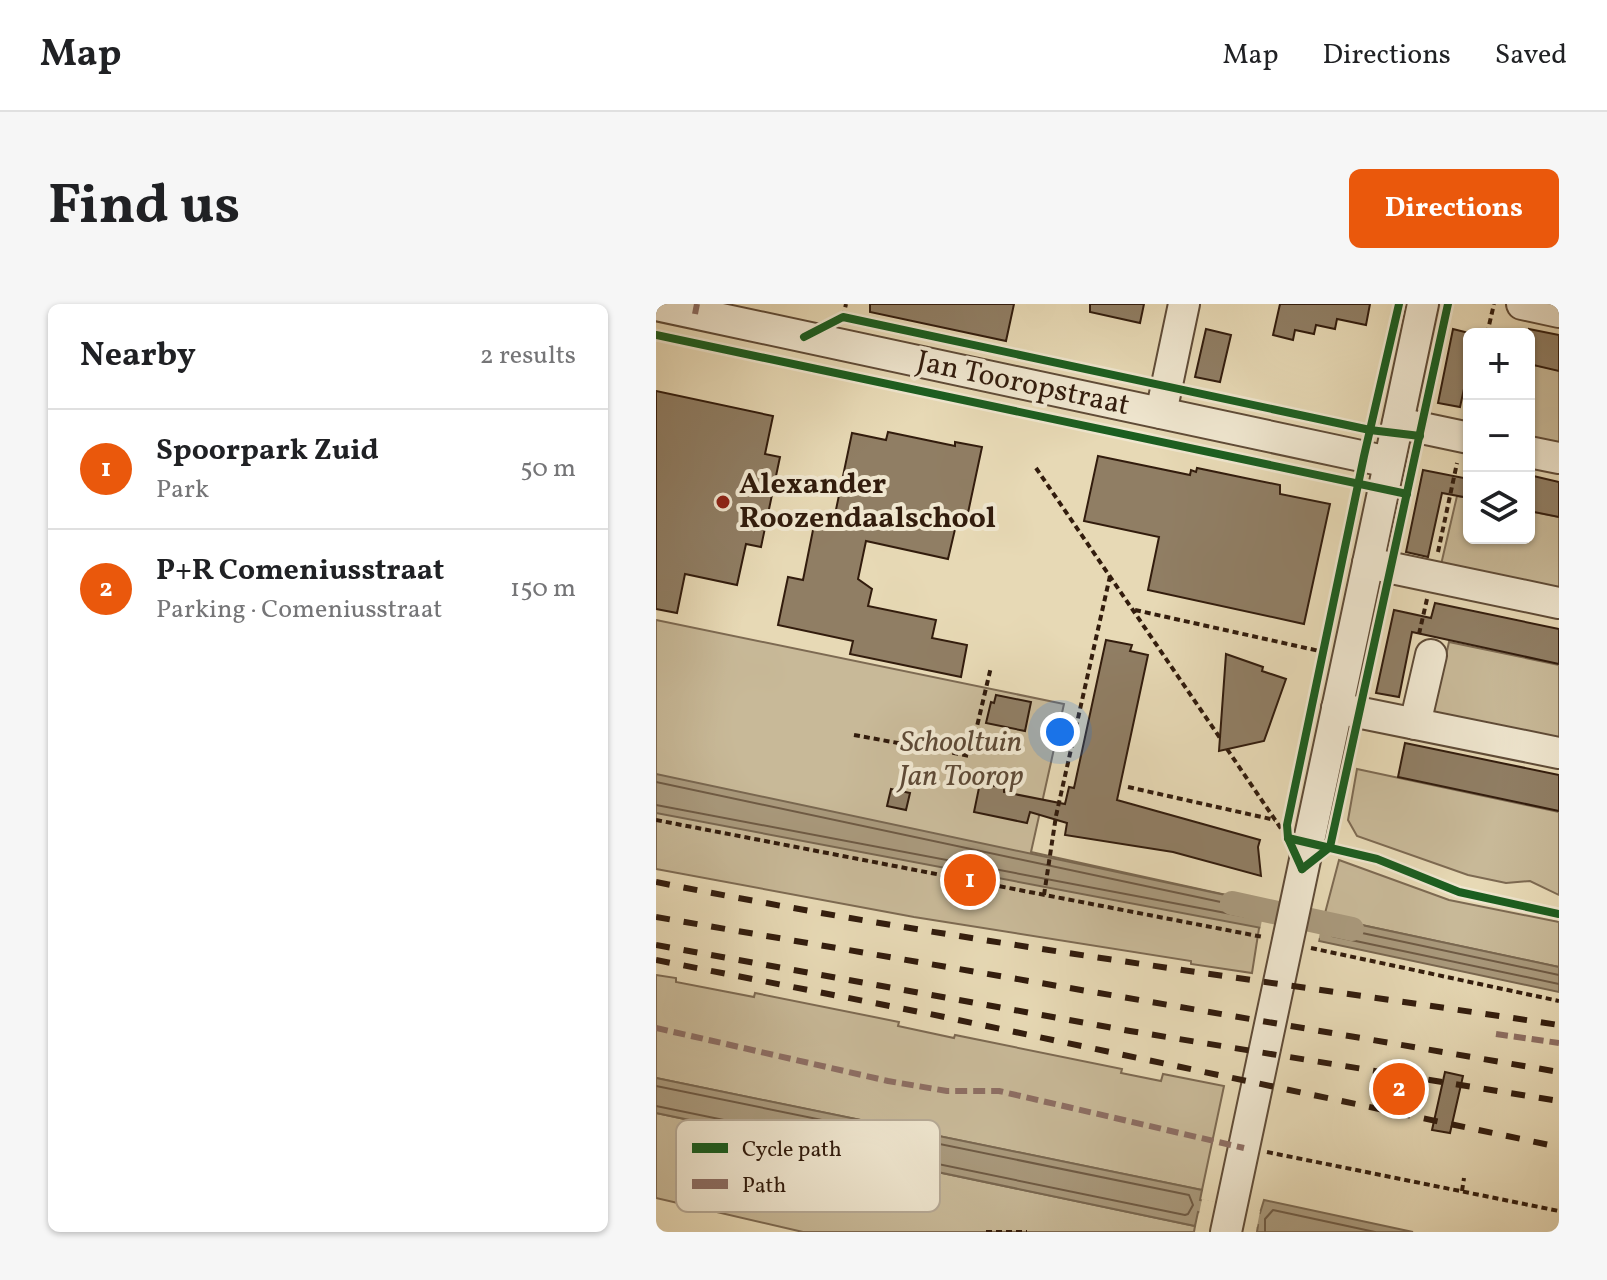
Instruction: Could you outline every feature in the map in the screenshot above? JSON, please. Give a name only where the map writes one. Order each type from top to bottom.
[{"type":"street","points":[[1161,413],[1184,304]]},
{"type":"street","points":[[1226,1232],[1423,304]]},
{"type":"street","points":[[1522,304],[1559,312]]},
{"type":"street","name":"Jan Tooropstraat","points":[[656,305],[696,309],[804,337],[1389,462]]},
{"type":"street","points":[[1398,423],[1463,437]]},
{"type":"street","points":[[1535,453],[1559,458]]},
{"type":"street","points":[[1368,563],[1559,603]]},
{"type":"street","points":[[1415,724],[1431,655]]},
{"type":"street","points":[[1337,708],[1559,753]]},
{"type":"path","points":[[843,317],[846,304]]},
{"type":"path","points":[[1488,328],[1494,304]]},
{"type":"path","points":[[804,337],[843,317],[859,320]]},
{"type":"path","points":[[1431,655],[1418,641],[1463,451]]},
{"type":"path","points":[[1036,468],[1220,738]]},
{"type":"path","points":[[1044,895],[1056,816],[1110,576]]},
{"type":"path","points":[[1132,609],[1324,652]]},
{"type":"path","points":[[1321,664],[1327,636]]},
{"type":"path","points":[[854,735],[970,756],[991,667]]},
{"type":"path","points":[[1227,749],[1288,838]]},
{"type":"path","points":[[1128,787],[1275,820]]},
{"type":"path","points":[[656,820],[1044,895],[1285,949],[1559,1001]]},
{"type":"path","points":[[1287,825],[1288,838]]},
{"type":"path","points":[[1242,1155],[1462,1191],[1559,1211]]},
{"type":"path","points":[[1462,1191],[1464,1178]]},
{"type":"path","points":[[986,1232],[1027,1232]]},
{"type":"green space","points":[[1535,365],[1559,370],[1559,446],[1535,441]]},
{"type":"green space","points":[[1457,496],[1463,497],[1463,544],[1535,544],[1535,512],[1559,517],[1559,595],[1440,569]]},
{"type":"green space","name":"Schooltuin Jan Toorop","points":[[656,620],[1064,704],[1031,852],[1263,903],[1252,973],[914,917],[656,869]]},
{"type":"green space","points":[[1449,642],[1559,665],[1559,740],[1433,713]]},
{"type":"green space","points":[[1357,769],[1559,812],[1559,895],[1530,881],[1506,883],[1468,875],[1357,836],[1348,820]]},
{"type":"green space","points":[[1339,860],[1449,900],[1559,922],[1559,967],[1324,917]]},
{"type":"green space","points":[[656,975],[676,978],[676,982],[754,997],[755,993],[899,1022],[898,1026],[1122,1069],[1121,1073],[1161,1081],[1163,1074],[1224,1086],[1202,1190],[940,1136],[940,1120],[861,1120],[656,1078]]},
{"type":"green space","points":[[656,1113],[689,1120],[676,1120],[676,1203],[656,1198]]},
{"type":"green space","points":[[940,1173],[1195,1226],[1194,1232],[803,1232],[717,1212],[940,1212]]},
{"type":"water","points":[[656,774],[1263,903],[1260,917],[1321,929],[1324,917],[1559,967],[1559,992],[1319,939],[656,813]]},
{"type":"water","points":[[656,1078],[861,1120],[689,1120],[656,1113]]},
{"type":"water","points":[[940,1136],[1202,1190],[1200,1200],[1260,1213],[1264,1200],[1413,1232],[1257,1232],[1258,1225],[1198,1212],[1195,1226],[940,1173]]},
{"type":"pier","points":[[1266,900],[1264,913],[1318,925],[1324,913],[1318,942],[1260,930]]},
{"type":"pier","points":[[1202,1199],[1260,1211],[1257,1227],[1199,1214]]},
{"type":"building","points":[[870,304],[1014,304],[1006,341],[870,312]]},
{"type":"building","points":[[1090,304],[1144,304],[1140,323],[1090,312]]},
{"type":"building","points":[[1280,304],[1370,304],[1366,325],[1337,319],[1335,329],[1316,325],[1314,334],[1295,330],[1293,340],[1273,335]]},
{"type":"building","points":[[1206,329],[1231,335],[1220,382],[1195,377]]},
{"type":"building","points":[[1453,329],[1463,332],[1463,393],[1460,407],[1438,403]]},
{"type":"building","points":[[1535,330],[1559,335],[1559,371],[1535,365]]},
{"type":"building","points":[[656,391],[773,416],[765,454],[780,457],[761,547],[746,544],[737,585],[685,574],[677,613],[656,609]]},
{"type":"building","points":[[888,432],[955,446],[955,442],[982,447],[965,527],[956,525],[948,559],[866,541],[858,579],[872,589],[868,606],[936,620],[932,638],[967,645],[961,677],[850,654],[853,641],[778,625],[788,577],[803,580],[815,520],[833,524],[852,433],[886,440]]},
{"type":"building","points":[[1098,456],[1190,475],[1191,470],[1196,472],[1197,468],[1280,485],[1280,494],[1330,504],[1304,624],[1148,590],[1159,537],[1084,521]]},
{"type":"building","points":[[1423,470],[1463,478],[1463,497],[1442,493],[1428,557],[1406,552]]},
{"type":"building","points":[[1535,476],[1559,482],[1559,517],[1535,512]]},
{"type":"building","points":[[1435,603],[1559,629],[1559,664],[1412,632],[1399,697],[1376,693],[1394,610],[1431,618]]},
{"type":"building","points":[[1106,640],[1132,645],[1130,651],[1148,655],[1117,800],[1260,840],[1261,876],[1173,852],[1065,835],[1067,823],[1030,812],[1027,823],[974,812],[980,783],[1004,788],[1004,792],[1065,804],[1069,787],[1074,788]]},
{"type":"building","points":[[1226,654],[1286,679],[1264,741],[1219,751]]},
{"type":"building","points":[[996,695],[1031,702],[1025,731],[986,723]]},
{"type":"building","points":[[1405,743],[1559,775],[1559,811],[1398,777]]},
{"type":"building","points":[[891,789],[910,793],[906,810],[887,806]]},
{"type":"building","points":[[1445,1072],[1463,1076],[1450,1133],[1432,1130]]},
{"type":"waterway","points":[[1232,903],[1352,929]]},
{"type":"railway","points":[[656,882],[993,941],[1559,1025]]},
{"type":"railway","points":[[656,917],[1559,1072]]},
{"type":"railway","points":[[656,945],[1130,1031],[1559,1101]]},
{"type":"railway","points":[[656,960],[930,1014],[1559,1147]]},
{"type":"marked path","points":[[695,314],[697,304]]},
{"type":"marked path","points":[[656,1028],[888,1081],[947,1091],[999,1091],[1244,1148]]},
{"type":"marked path","points":[[1496,1034],[1559,1043]]},
{"type":"cycle path","points":[[1302,869],[1288,838],[1287,825],[1399,304]]},
{"type":"cycle path","points":[[1302,869],[1330,847],[1448,304]]},
{"type":"cycle path","points":[[804,337],[843,317],[1370,430],[1420,436]]},
{"type":"cycle path","points":[[656,335],[1407,494]]},
{"type":"cycle path","points":[[1288,838],[1377,859],[1459,892],[1559,914]]},
{"type":"place","name":"Alexander Roozendaalschool","points":[[723,502]]},
{"type":"place","name":"Spoorpark Zuid","points":[[970,880]]},
{"type":"place","name":"P+R Comeniusstraat","points":[[1399,1089]]}]
